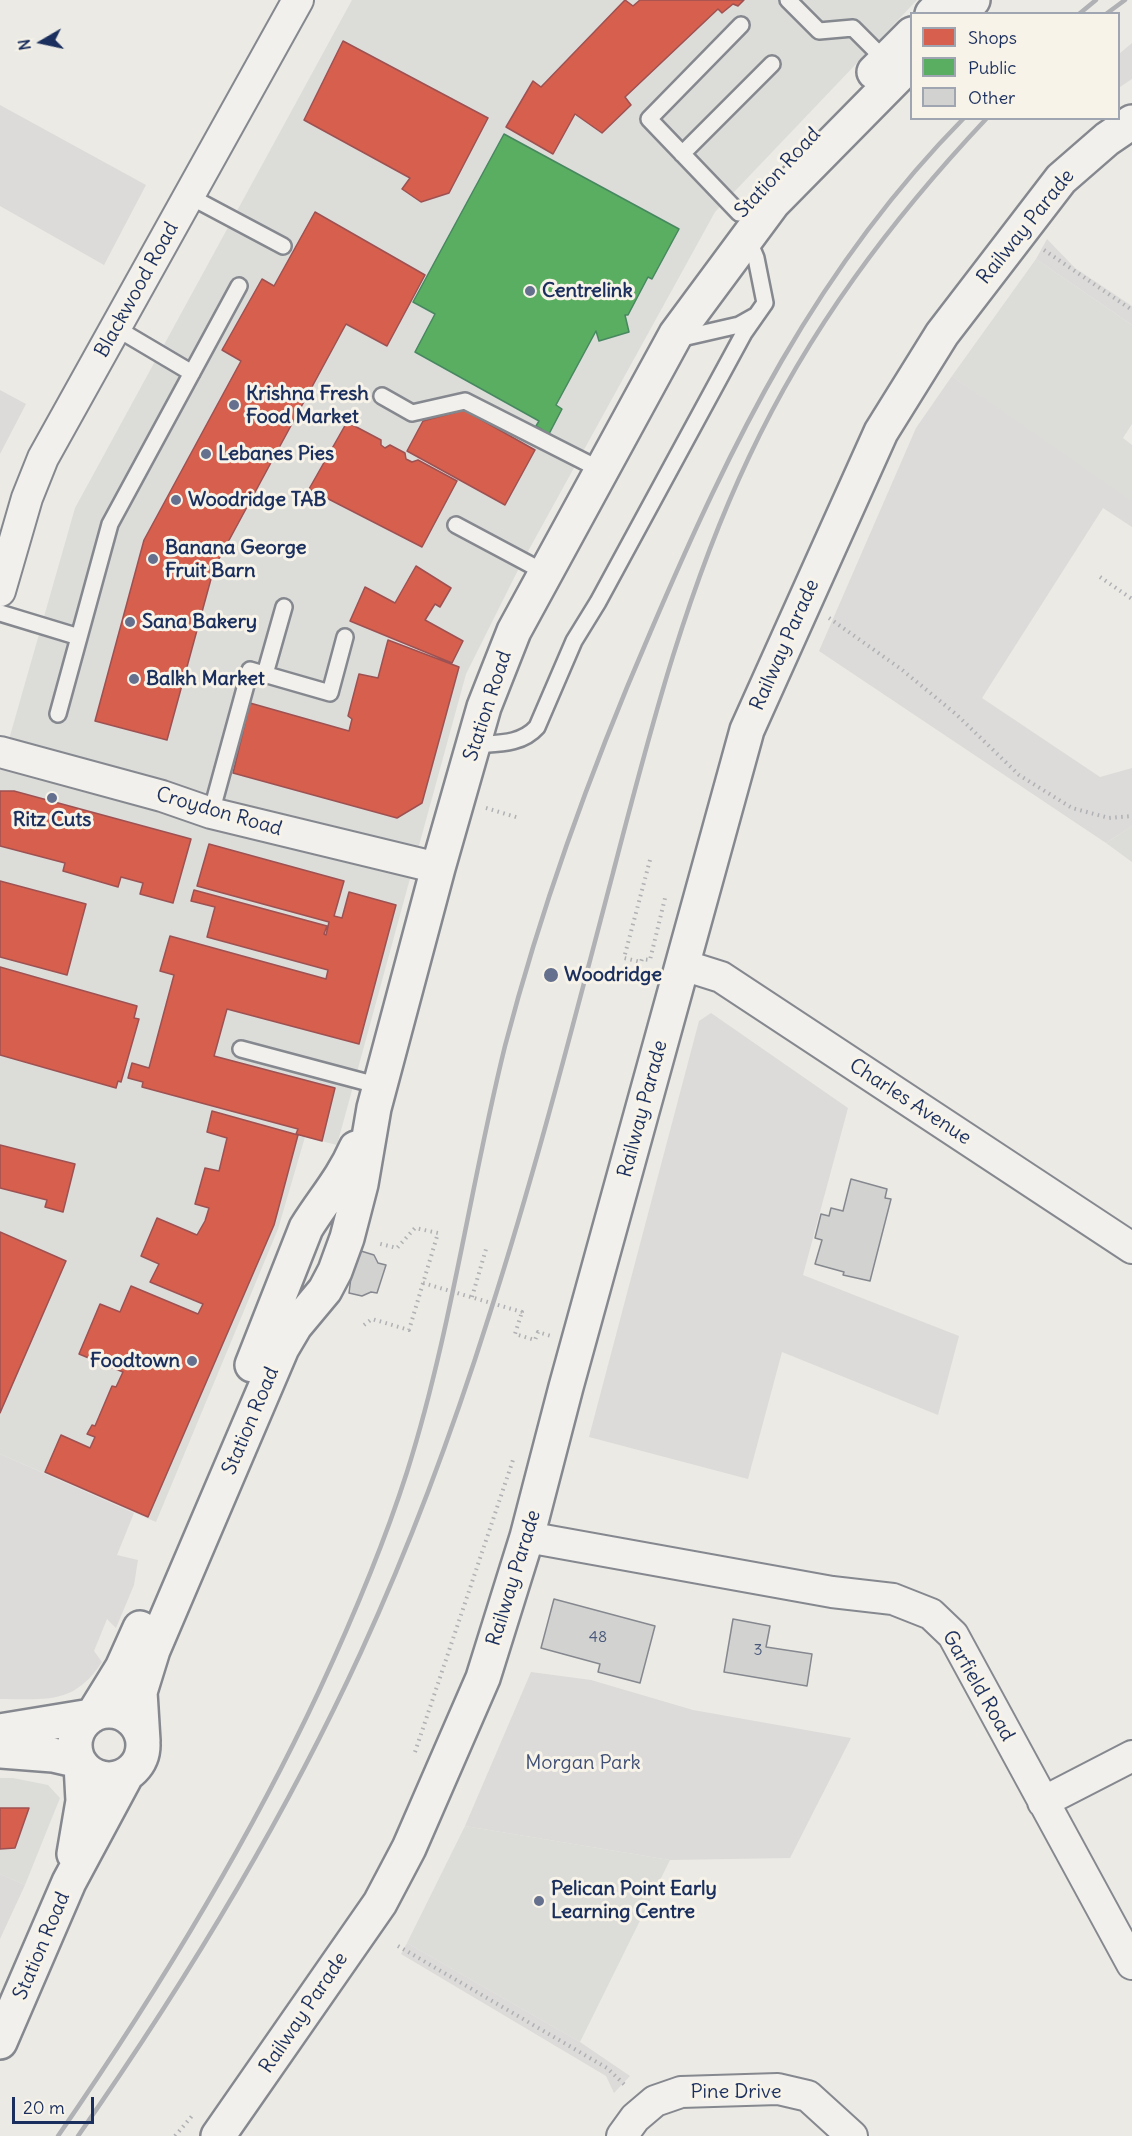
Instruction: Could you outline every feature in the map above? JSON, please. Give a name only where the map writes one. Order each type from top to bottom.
[{"type":"street","name":"Blackwood Road","points":[[0,591],[27,498],[43,458],[298,0]]},
{"type":"street","name":"Station Road","points":[[935,12],[945,0]]},
{"type":"street","points":[[962,12],[973,0]]},
{"type":"street","name":"Station Road","points":[[143,1741],[141,1692],[153,1650],[282,1348],[295,1326],[325,1290],[335,1271],[347,1238],[361,1184],[377,1097],[438,868],[484,707],[514,631],[674,337],[713,251],[743,225],[909,45]]},
{"type":"street","name":"Railway Parade","points":[[218,2136],[380,1903],[394,1878],[445,1767],[483,1678],[527,1537],[566,1387],[747,730],[881,432],[942,333],[1061,179],[1107,139],[1132,122]]},
{"type":"street","name":"Croydon Road","points":[[0,752],[162,796],[211,813],[438,868]]},
{"type":"street","name":"Charles Avenue","points":[[683,965],[721,977],[1132,1248]]},
{"type":"street","name":"Station Road","points":[[92,1715],[122,1668],[265,1333],[306,1228],[348,1168],[377,1097]]},
{"type":"street","points":[[306,1228],[319,1224],[328,1225],[347,1238]]},
{"type":"street","name":"Garfield Road","points":[[527,1537],[832,1592],[893,1599],[931,1614],[953,1635],[1132,1964]]},
{"type":"street","points":[[0,1731],[111,1711],[128,1716],[136,1724],[143,1741],[139,1762],[127,1774],[118,1778],[102,1778],[93,1774],[80,1762],[53,1755],[0,1751]]},
{"type":"street","points":[[80,1762],[76,1749],[76,1736],[82,1725],[92,1715]]},
{"type":"street","points":[[1043,1802],[1132,1756]]},
{"type":"street","name":"Station Road","points":[[69,1882],[83,1801],[80,1762]]},
{"type":"street","name":"Station Road","points":[[0,2042],[69,1882],[127,1774]]},
{"type":"street","name":"Pine Drive","points":[[622,2136],[635,2118],[655,2101],[681,2091],[778,2088],[808,2096],[852,2136]]},
{"type":"lane","points":[[788,0],[819,31],[853,28],[909,45]]},
{"type":"lane","points":[[474,745],[517,741],[530,735],[537,728],[574,641],[598,602],[744,333],[765,303],[756,258],[743,225],[649,119],[741,25]]},
{"type":"lane","points":[[682,154],[772,64]]},
{"type":"lane","points":[[189,196],[283,246]]},
{"type":"lane","points":[[58,714],[110,524],[239,286]]},
{"type":"lane","points":[[674,337],[739,324],[760,313]]},
{"type":"lane","points":[[116,327],[192,373]]},
{"type":"lane","points":[[382,396],[412,413],[465,401],[601,470]]},
{"type":"lane","points":[[456,525],[546,573]]},
{"type":"lane","points":[[265,674],[284,607]]},
{"type":"lane","points":[[0,613],[79,636]]},
{"type":"lane","points":[[211,813],[250,670],[330,693],[345,637]]},
{"type":"lane","points":[[241,1049],[377,1097]]},
{"type":"path","points":[[1019,233],[1132,310]]},
{"type":"path","points":[[1100,577],[1132,599]]},
{"type":"path","points":[[827,617],[901,669],[957,715],[1019,775],[1072,808],[1109,818],[1132,816]]},
{"type":"path","points":[[650,860],[624,958],[641,962],[642,959],[650,960],[666,894]]},
{"type":"path","points":[[364,1325],[372,1319],[409,1330],[438,1236]]},
{"type":"path","points":[[472,1295],[486,1249]]},
{"type":"path","points":[[423,1283],[472,1295],[522,1312],[515,1334],[531,1339]]},
{"type":"path","points":[[412,1761],[513,1460]]},
{"type":"path","points":[[398,1946],[607,2068],[630,2089],[655,2101]]},
{"type":"path","points":[[176,2136],[198,2109]]},
{"type":"shaded area","points":[[352,0],[917,0],[715,212],[521,564],[466,674],[337,1145],[305,1137],[278,1229],[156,1522],[0,1454],[0,771],[75,508]]},
{"type":"shaded area","points":[[1036,259],[1132,325],[1132,424],[1123,438],[1132,445],[1132,505],[952,376]]},
{"type":"shaded area","points":[[1132,826],[1132,862],[1106,843]]},
{"type":"shaded area","points":[[0,1778],[13,1778],[48,1785],[60,1798],[25,1885],[0,1874]]},
{"type":"shaded area","name":"Pelican Point Early Learning Centre","points":[[465,1826],[670,1860],[580,2042],[407,1943]]},
{"type":"green space","points":[[1132,43],[1132,79],[1120,87],[1120,53]]},
{"type":"green space","points":[[0,105],[146,185],[104,265],[0,206]]},
{"type":"green space","points":[[1047,239],[1075,268],[1132,306],[1132,325],[1036,259]]},
{"type":"green space","points":[[952,376],[1132,502],[1132,527],[1103,508],[982,698],[1100,777],[1132,768],[1132,826],[1106,843],[819,651],[916,428]]},
{"type":"green space","points":[[0,390],[26,404],[0,454]]},
{"type":"green space","points":[[711,1013],[848,1108],[803,1275],[959,1336],[938,1415],[782,1352],[748,1479],[589,1437],[699,1021]]},
{"type":"green space","points":[[0,1454],[134,1513],[117,1555],[138,1560],[134,1585],[116,1628],[107,1619],[94,1651],[102,1662],[81,1686],[58,1697],[0,1699]]},
{"type":"green space","name":"Morgan Park","points":[[531,1672],[591,1680],[693,1710],[851,1738],[790,1858],[670,1860],[465,1826]]},
{"type":"green space","points":[[0,1874],[25,1885],[0,1939]]},
{"type":"green space","points":[[407,1943],[580,2042],[630,2076],[614,2093],[606,2076],[401,1954]]},
{"type":"building: Shops","points":[[625,0],[633,6],[640,0],[744,0],[738,6],[733,4],[722,13],[718,9],[625,97],[631,105],[602,133],[575,114],[553,154],[506,127],[533,81],[541,87]]},
{"type":"building: Shops","points":[[343,41],[488,118],[449,193],[421,202],[402,189],[410,178],[304,120]]},
{"type":"building: Shops","points":[[315,212],[425,275],[387,346],[346,324],[214,568],[167,740],[95,721],[144,540],[241,361],[222,350],[262,279],[274,286]]},
{"type":"building: Shops","points":[[464,410],[535,450],[505,505],[407,451],[423,421]]},
{"type":"building: Shops","points":[[347,422],[381,440],[381,445],[385,448],[390,445],[405,453],[406,459],[412,462],[418,460],[457,481],[422,547],[309,489]]},
{"type":"building: Shops","points":[[416,566],[451,588],[440,607],[435,604],[425,620],[463,641],[452,663],[350,621],[365,587],[395,603]]},
{"type":"building: Shops","points":[[388,640],[459,667],[422,803],[397,818],[233,773],[250,703],[349,731],[352,719],[348,716],[359,674],[378,678]]},
{"type":"building: Shops","points":[[0,791],[14,791],[191,839],[173,903],[140,894],[143,883],[121,877],[118,887],[63,871],[65,863],[0,846]]},
{"type":"building: Shops","points":[[209,844],[344,881],[334,916],[342,918],[349,892],[396,905],[359,1044],[227,1009],[214,1056],[335,1088],[322,1141],[296,1134],[298,1129],[142,1087],[143,1082],[128,1078],[132,1063],[149,1068],[174,975],[160,971],[170,936],[326,979],[328,970],[207,937],[215,907],[191,901],[194,890],[327,926],[324,934],[326,935],[329,922],[197,886]]},
{"type":"building: Shops","points":[[0,881],[86,904],[67,975],[0,957]]},
{"type":"building: Shops","points":[[0,967],[137,1006],[134,1018],[139,1019],[121,1082],[118,1081],[116,1088],[0,1055]]},
{"type":"building: Shops","points":[[212,1111],[298,1135],[274,1225],[148,1517],[45,1472],[61,1435],[90,1448],[95,1437],[87,1434],[92,1425],[95,1426],[112,1386],[116,1387],[123,1372],[79,1354],[100,1304],[120,1312],[131,1286],[198,1314],[203,1304],[150,1282],[159,1264],[141,1256],[157,1218],[197,1235],[205,1221],[209,1208],[195,1204],[205,1168],[219,1171],[227,1138],[207,1132]]},
{"type":"building: Shops","points":[[0,1145],[75,1164],[63,1212],[45,1207],[47,1200],[0,1188]]},
{"type":"building: Shops","points":[[0,1232],[66,1261],[0,1413]]},
{"type":"building: Shops","points":[[0,1808],[29,1808],[15,1848],[0,1849]]},
{"type":"building: Public","name":"Centrelink","points":[[504,134],[679,229],[652,279],[648,277],[628,315],[625,315],[629,332],[599,341],[596,331],[556,405],[562,409],[549,434],[536,426],[539,421],[415,352],[435,314],[413,302]]},
{"type":"building: Other","points":[[851,1179],[887,1189],[885,1198],[891,1199],[870,1281],[843,1275],[844,1272],[815,1264],[822,1240],[815,1238],[821,1214],[829,1216],[831,1208],[843,1211]]},
{"type":"building: Other","points":[[361,1251],[374,1255],[378,1263],[386,1265],[377,1293],[371,1292],[362,1296],[349,1293],[352,1270]]},
{"type":"building: Other","points":[[554,1599],[655,1626],[640,1683],[598,1672],[600,1664],[541,1648]]},
{"type":"building: Other","points":[[733,1619],[770,1626],[766,1647],[812,1654],[807,1686],[724,1672]]},
{"type":"railway","points":[[1081,12],[1096,0]]},
{"type":"railway","points":[[1109,12],[1125,0]]},
{"type":"railway","points":[[58,2136],[130,2028],[230,1863],[319,1691],[377,1556],[407,1472],[436,1367],[505,1046],[535,940],[588,785],[681,562],[746,426],[782,360],[821,297],[864,235],[911,175],[962,120]]},
{"type":"railway","points":[[78,2136],[194,1960],[265,1840],[331,1715],[361,1652],[414,1528],[461,1401],[523,1206],[671,662],[706,558],[749,457],[798,364],[825,320],[885,236],[985,120]]},
{"type":"place","name":"Centrelink","points":[[530,291]]},
{"type":"place","name":"Krishna Fresh Food Market","points":[[234,405]]},
{"type":"place","name":"Lebanes Pies","points":[[206,454]]},
{"type":"place","name":"Woodridge TAB","points":[[176,500]]},
{"type":"place","name":"Banana George Fruit Barn","points":[[153,559]]},
{"type":"place","name":"Sana Bakery","points":[[130,622]]},
{"type":"place","name":"Balkh Market","points":[[134,679]]},
{"type":"place","name":"Ritz Cuts","points":[[52,798]]},
{"type":"place","name":"Woodridge","points":[[551,975]]},
{"type":"place","name":"Foodtown","points":[[192,1361]]},
{"type":"place","name":"Pelican Point Early Learning Centre","points":[[539,1901]]}]
